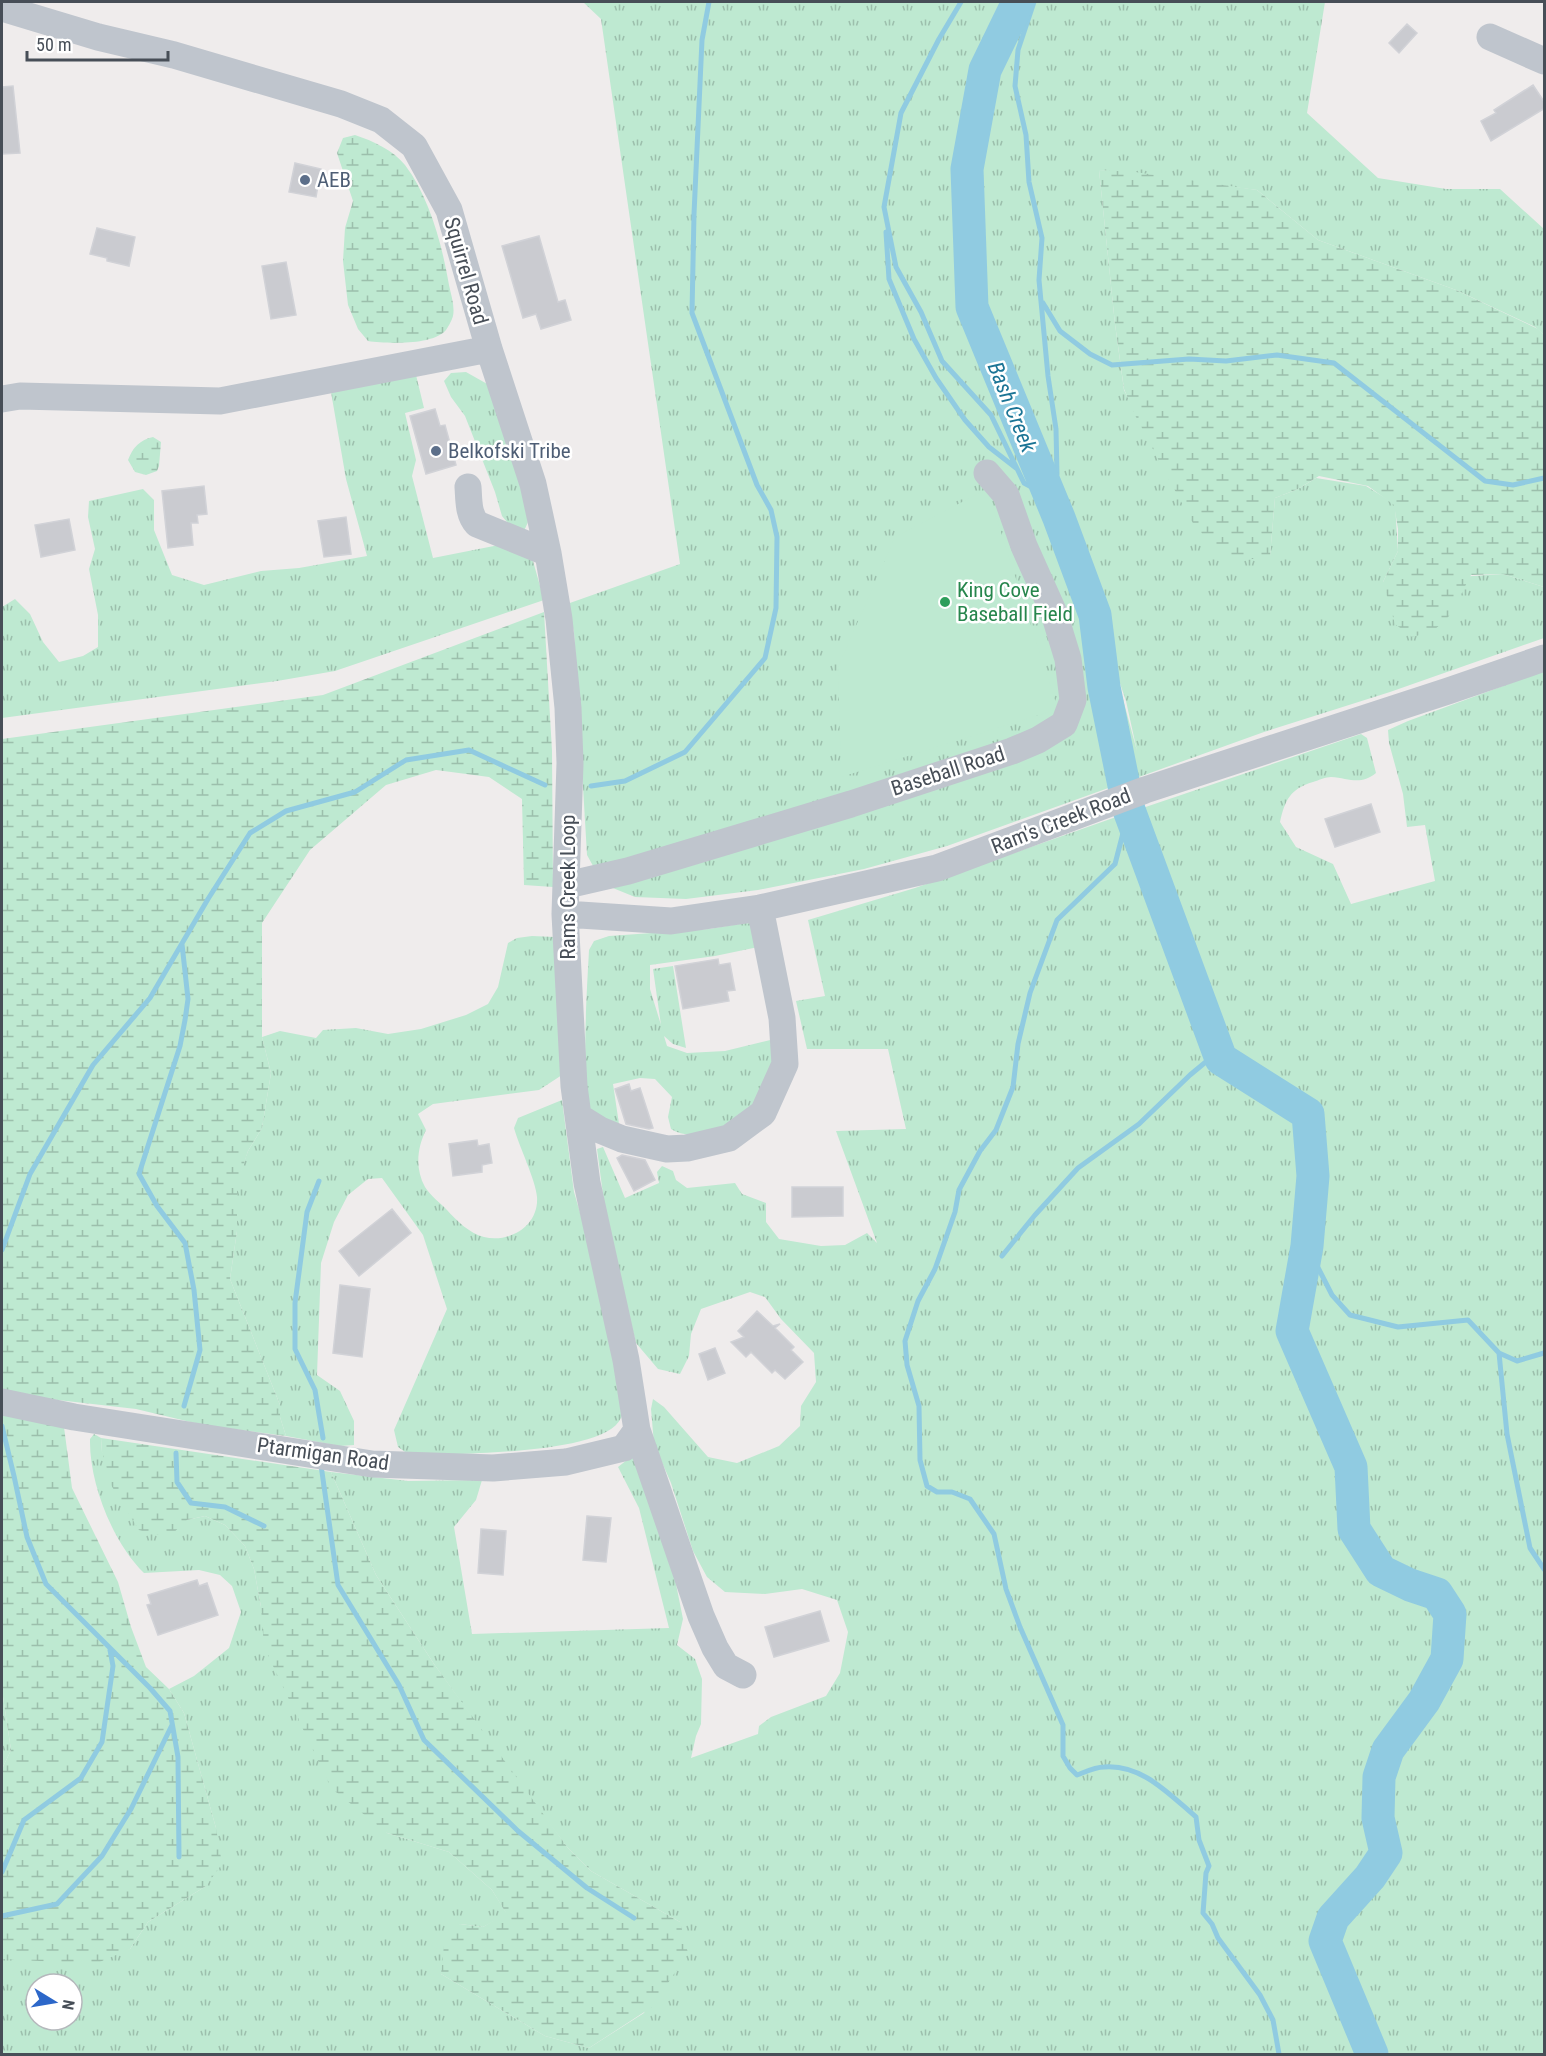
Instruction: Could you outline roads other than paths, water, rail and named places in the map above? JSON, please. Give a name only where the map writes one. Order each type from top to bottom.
[{"type":"street","name":"Squirrel Road","points":[[2,8],[341,104],[381,120],[414,146],[449,210],[489,348],[220,401],[20,396],[2,399]]},
{"type":"street","points":[[1490,37],[1545,61]]},
{"type":"street","name":"Rams Creek Loop","points":[[489,348],[533,484],[559,619],[568,708],[570,763],[565,915],[574,1086],[587,1183],[626,1360],[637,1430],[701,1616],[726,1666],[743,1675]]},
{"type":"street","name":"Baseball Road","points":[[567,885],[628,870],[851,804],[1012,751],[1038,740],[1064,723],[1073,700],[1068,660],[1054,612],[1024,546],[1006,495],[987,473]]},
{"type":"street","points":[[468,487],[472,519],[477,524],[548,553]]},
{"type":"street","name":"Ram's Creek Road","points":[[565,915],[671,921],[760,908],[937,868],[1145,790],[1448,692],[1545,658]]},
{"type":"street","points":[[579,1116],[600,1130],[622,1139],[667,1149],[687,1148],[729,1138],[763,1113],[785,1064],[782,1018],[760,908]]},
{"type":"street","name":"Ptarmigan Road","points":[[2,1402],[74,1417],[372,1464],[493,1468],[566,1462],[624,1448],[637,1430]]},
{"type":"waterway","points":[[591,786],[625,781],[685,752],[765,658],[776,608],[777,537],[771,510],[757,485],[692,313],[702,40],[709,2]]},
{"type":"waterway","name":"Bash Creek","points":[[961,2],[901,113],[884,207],[896,267],[921,312],[942,361],[991,415],[1024,483],[1050,497],[1057,474],[1056,429],[1048,376],[1039,280],[1042,238],[1029,182],[1026,135],[1015,86],[1018,50],[1034,2]]},
{"type":"waterway","name":"Bash Creek","points":[[1018,2],[985,70],[967,169],[972,307],[1059,518],[1095,615],[1104,687],[1129,810],[1221,1059],[1308,1114],[1313,1176],[1307,1246],[1292,1331],[1351,1467],[1354,1529],[1381,1571],[1410,1585],[1437,1594],[1450,1614],[1447,1659],[1424,1701],[1388,1750],[1379,1777],[1378,1818],[1386,1853],[1370,1877],[1333,1918],[1325,1941],[1372,2054]]},
{"type":"waterway","name":"Bash Creek","points":[[886,232],[889,279],[914,339],[936,378],[965,420],[989,447],[1016,468]]},
{"type":"waterway","points":[[1043,303],[1060,331],[1090,354],[1112,365],[1189,359],[1226,361],[1277,355],[1334,363],[1485,481],[1513,485],[1544,478]]},
{"type":"waterway","points":[[2,1250],[30,1174],[93,1065],[150,998],[250,833],[286,811],[355,792],[406,760],[469,750],[545,785]]},
{"type":"waterway","points":[[1129,810],[1115,864],[1057,920],[1030,993],[1018,1044],[1013,1087],[996,1130],[980,1151],[959,1190],[955,1212],[935,1269],[918,1301],[905,1341],[907,1365],[919,1406],[920,1460],[927,1486],[937,1492],[952,1492],[970,1499],[994,1534],[1006,1589],[1063,1725],[1063,1756],[1077,1775],[1104,1767],[1118,1767],[1143,1775],[1165,1790],[1196,1817],[1199,1840],[1209,1866],[1206,1873],[1203,1913],[1212,1924],[1218,1938],[1260,1995],[1273,2020],[1279,2054]]},
{"type":"waterway","points":[[182,944],[188,999],[185,1020],[180,1046],[139,1174],[157,1206],[185,1243],[194,1290],[200,1350],[184,1406]]},
{"type":"waterway","points":[[1002,1256],[1035,1215],[1078,1168],[1139,1124],[1190,1075],[1219,1051]]},
{"type":"waterway","points":[[319,1181],[307,1212],[295,1303],[295,1349],[315,1390],[323,1438]]},
{"type":"waterway","points":[[1307,1246],[1332,1295],[1350,1315],[1398,1327],[1468,1320],[1499,1353],[1517,1361],[1544,1353]]},
{"type":"waterway","points":[[1499,1353],[1507,1434],[1530,1548],[1544,1569]]},
{"type":"waterway","points":[[2,1426],[27,1537],[46,1584],[170,1711],[178,1757],[179,1857]]},
{"type":"waterway","points":[[176,1453],[177,1482],[191,1503],[225,1507],[264,1526]]},
{"type":"waterway","points":[[321,1465],[338,1585],[399,1685],[424,1740],[518,1831],[587,1888],[634,1918]]},
{"type":"waterway","points":[[2,1872],[24,1820],[81,1778],[102,1742],[113,1666],[110,1650]]},
{"type":"waterway","points":[[2,1916],[57,1904],[102,1856],[131,1809],[172,1725]]},
{"type":"place","name":"AEB","points":[[305,180]]},
{"type":"place","name":"Belkofski Tribe","points":[[436,451]]},
{"type":"place","name":"King Cove Baseball Field","points":[[945,602]]}]
